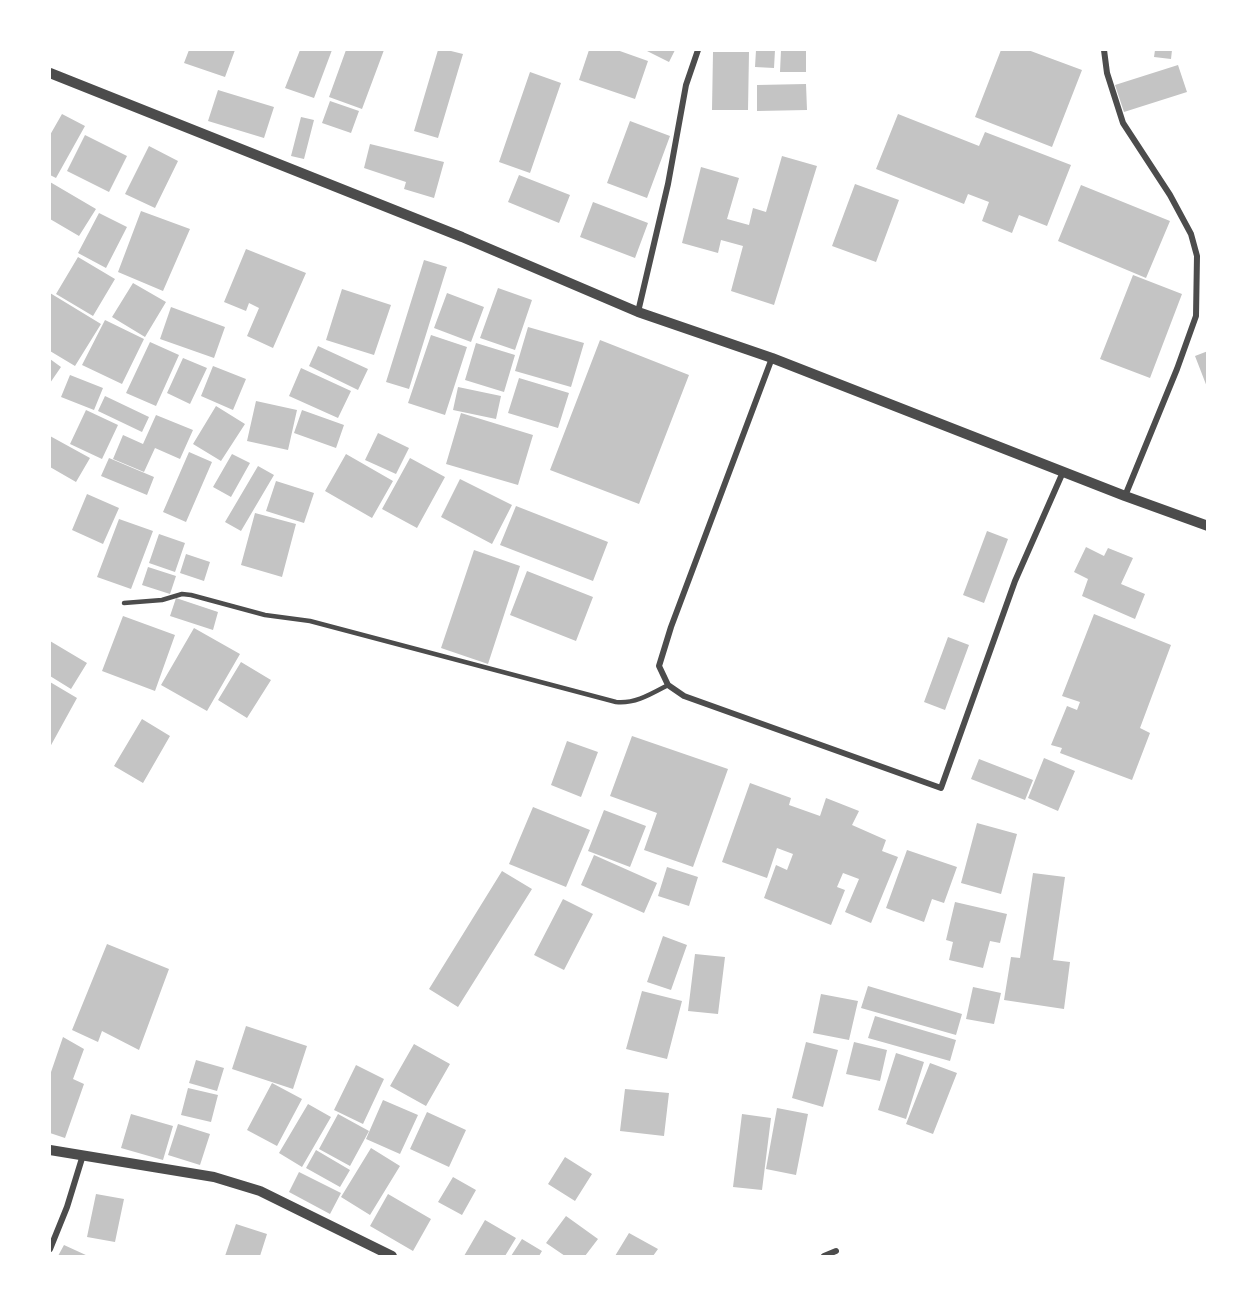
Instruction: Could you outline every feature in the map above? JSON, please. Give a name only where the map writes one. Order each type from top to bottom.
[{"type":"street","points":[[638,312],[668,184],[686,85],[698,50]]},
{"type":"street","points":[[1104,50],[1107,73],[1123,123],[1170,195],[1191,234],[1197,256],[1196,316],[1125,496]]},
{"type":"street","points":[[50,73],[462,237],[638,312],[772,358],[1125,496],[1208,526]]},
{"type":"street","points":[[772,358],[671,627],[659,666],[668,685],[684,696],[941,788],[1015,581],[1063,471]]},
{"type":"street","points":[[50,1150],[214,1177],[260,1191],[392,1257]]},
{"type":"street","points":[[50,1249],[67,1207],[83,1155]]},
{"type":"street","points":[[824,1257],[836,1251]]},
{"type":"lane","points":[[124,603],[162,600],[182,594],[191,595],[265,615],[310,621],[616,702],[627,703],[668,685]]},
{"type":"building","points":[[189,50],[235,50],[225,77],[184,63]]},
{"type":"building","points":[[300,50],[332,50],[314,98],[285,88]]},
{"type":"building","points":[[346,50],[384,50],[362,109],[329,97]]},
{"type":"building","points":[[438,50],[463,54],[438,138],[414,131]]},
{"type":"building","points":[[589,50],[617,50],[648,61],[635,99],[579,80]]},
{"type":"building","points":[[648,50],[675,50],[669,62]]},
{"type":"building","points":[[756,50],[775,50],[774,68],[755,67]]},
{"type":"building","points":[[781,50],[806,50],[806,72],[780,72]]},
{"type":"building","points":[[1001,50],[1028,50],[1082,70],[1052,147],[975,117]]},
{"type":"building","points":[[1155,50],[1172,50],[1171,59],[1154,57]]},
{"type":"building","points":[[713,52],[749,52],[748,110],[712,110]]},
{"type":"building","points":[[1178,65],[1187,92],[1124,112],[1115,85]]},
{"type":"building","points":[[530,72],[561,83],[530,173],[499,162]]},
{"type":"building","points":[[806,84],[807,110],[757,111],[757,85]]},
{"type":"building","points":[[218,90],[274,107],[264,138],[208,121]]},
{"type":"building","points":[[330,101],[359,111],[351,133],[322,123]]},
{"type":"building","points":[[62,114],[85,126],[56,178],[50,175],[50,135]]},
{"type":"building","points":[[898,114],[979,146],[985,132],[1071,165],[1047,226],[1019,215],[1012,233],[982,221],[989,202],[968,194],[964,204],[876,169]]},
{"type":"building","points":[[301,117],[314,120],[304,159],[291,156]]},
{"type":"building","points":[[630,121],[670,136],[647,198],[607,183]]},
{"type":"building","points":[[85,135],[127,156],[109,192],[67,171]]},
{"type":"building","points":[[370,144],[444,162],[434,198],[404,189],[406,182],[364,168]]},
{"type":"building","points":[[149,146],[178,161],[155,208],[125,194]]},
{"type":"building","points":[[782,156],[817,166],[774,305],[731,291],[743,246],[721,240],[718,253],[682,243],[701,167],[739,178],[727,219],[749,225],[753,208],[766,212]]},
{"type":"building","points":[[519,175],[570,195],[559,223],[508,202]]},
{"type":"building","points":[[50,182],[96,209],[79,236],[50,219]]},
{"type":"building","points":[[855,184],[899,200],[876,262],[832,246]]},
{"type":"building","points":[[1081,185],[1170,221],[1146,278],[1058,241]]},
{"type":"building","points":[[593,202],[648,223],[635,258],[580,237]]},
{"type":"building","points":[[141,211],[190,229],[163,291],[118,272]]},
{"type":"building","points":[[99,213],[127,227],[106,268],[78,253]]},
{"type":"building","points":[[246,249],[306,273],[273,348],[247,336],[259,308],[249,303],[246,311],[224,302]]},
{"type":"building","points":[[78,257],[115,279],[93,316],[56,294]]},
{"type":"building","points":[[424,260],[447,267],[409,389],[386,382]]},
{"type":"building","points":[[1133,275],[1182,294],[1150,378],[1100,359]]},
{"type":"building","points":[[133,283],[166,302],[145,337],[112,317]]},
{"type":"building","points":[[498,288],[532,300],[515,350],[480,338]]},
{"type":"building","points":[[342,289],[391,305],[374,355],[326,340]]},
{"type":"building","points":[[50,293],[101,324],[75,366],[50,351]]},
{"type":"building","points":[[447,293],[484,307],[471,342],[434,328]]},
{"type":"building","points":[[171,307],[225,327],[214,358],[160,339]]},
{"type":"building","points":[[105,320],[144,339],[122,384],[82,365]]},
{"type":"building","points":[[528,327],[584,343],[571,387],[515,371]]},
{"type":"building","points":[[431,335],[467,347],[445,415],[408,403]]},
{"type":"building","points":[[600,340],[689,375],[639,504],[550,470]]},
{"type":"building","points":[[150,342],[179,355],[156,406],[126,393]]},
{"type":"building","points":[[476,343],[515,355],[504,392],[465,380]]},
{"type":"building","points":[[318,346],[368,369],[358,390],[309,366]]},
{"type":"building","points":[[1208,351],[1208,387],[1207,387],[1195,356]]},
{"type":"building","points":[[183,358],[207,368],[190,404],[167,393]]},
{"type":"building","points":[[50,359],[61,367],[50,383]]},
{"type":"building","points":[[213,366],[246,379],[233,410],[201,396]]},
{"type":"building","points":[[301,368],[351,391],[338,418],[289,396]]},
{"type":"building","points":[[70,375],[103,388],[94,410],[61,397]]},
{"type":"building","points":[[519,378],[569,393],[558,428],[508,413]]},
{"type":"building","points":[[458,387],[501,396],[496,419],[453,410]]},
{"type":"building","points":[[105,396],[149,417],[142,432],[98,411]]},
{"type":"building","points":[[256,401],[297,410],[288,450],[247,441]]},
{"type":"building","points":[[216,406],[245,424],[221,461],[193,444]]},
{"type":"building","points":[[86,410],[118,425],[102,459],[70,444]]},
{"type":"building","points":[[302,410],[344,425],[336,448],[294,433]]},
{"type":"building","points":[[461,413],[533,435],[518,485],[446,464]]},
{"type":"building","points":[[156,415],[193,430],[180,459],[155,448],[144,472],[113,459],[123,435],[143,444]]},
{"type":"building","points":[[378,433],[409,448],[396,474],[365,460]]},
{"type":"building","points":[[50,436],[90,458],[76,482],[50,467]]},
{"type":"building","points":[[189,452],[212,462],[186,522],[163,512]]},
{"type":"building","points":[[232,454],[250,463],[231,497],[213,487]]},
{"type":"building","points":[[346,454],[393,481],[372,518],[325,491]]},
{"type":"building","points":[[109,458],[154,477],[147,495],[101,476]]},
{"type":"building","points":[[410,458],[445,477],[417,528],[382,509]]},
{"type":"building","points":[[258,466],[274,475],[241,531],[225,522]]},
{"type":"building","points":[[460,479],[512,505],[492,544],[441,517]]},
{"type":"building","points":[[276,481],[314,493],[304,523],[266,511]]},
{"type":"building","points":[[87,494],[119,508],[103,544],[72,530]]},
{"type":"building","points":[[516,506],[608,542],[593,581],[500,545]]},
{"type":"building","points":[[255,513],[296,524],[282,577],[241,565]]},
{"type":"building","points":[[119,519],[153,531],[131,589],[97,577]]},
{"type":"building","points":[[987,531],[1008,539],[984,603],[963,595]]},
{"type":"building","points":[[159,534],[185,543],[175,572],[149,563]]},
{"type":"building","points":[[1086,547],[1104,556],[1108,548],[1133,558],[1121,584],[1145,594],[1135,619],[1082,596],[1088,579],[1074,572]]},
{"type":"building","points":[[474,550],[520,566],[488,664],[441,648]]},
{"type":"building","points":[[186,554],[210,562],[204,581],[180,573]]},
{"type":"building","points":[[148,567],[176,576],[170,594],[142,585]]},
{"type":"building","points":[[527,571],[593,597],[576,641],[510,615]]},
{"type":"building","points":[[176,598],[218,612],[213,630],[170,616]]},
{"type":"building","points":[[1094,614],[1171,645],[1140,728],[1150,733],[1132,780],[1060,753],[1062,748],[1051,745],[1067,706],[1077,710],[1080,702],[1062,696]]},
{"type":"building","points":[[123,616],[175,635],[155,691],[102,671]]},
{"type":"building","points":[[194,628],[240,654],[207,711],[161,685]]},
{"type":"building","points":[[948,637],[969,645],[945,710],[924,702]]},
{"type":"building","points":[[50,641],[87,663],[71,689],[50,676]]},
{"type":"building","points":[[241,662],[271,680],[247,718],[218,700]]},
{"type":"building","points":[[50,682],[77,698],[50,747]]},
{"type":"building","points":[[142,719],[170,736],[143,783],[114,766]]},
{"type":"building","points":[[632,736],[728,769],[693,867],[644,850],[657,813],[610,796]]},
{"type":"building","points":[[567,741],[598,752],[581,797],[551,785]]},
{"type":"building","points":[[1044,758],[1075,771],[1058,811],[1028,798]]},
{"type":"building","points":[[979,759],[1033,780],[1025,800],[971,779]]},
{"type":"building","points":[[750,783],[791,798],[789,805],[820,816],[826,798],[859,811],[852,825],[886,840],[882,851],[898,857],[871,923],[845,912],[859,879],[843,873],[837,887],[845,890],[831,925],[764,898],[776,865],[787,870],[793,854],[777,848],[767,878],[722,862]]},
{"type":"building","points":[[533,807],[590,830],[566,887],[509,864]]},
{"type":"building","points":[[604,810],[646,826],[630,867],[588,851]]},
{"type":"building","points":[[977,823],[1017,834],[1001,894],[961,883]]},
{"type":"building","points":[[907,850],[957,867],[944,903],[932,899],[924,922],[886,908]]},
{"type":"building","points":[[594,855],[657,883],[644,913],[581,885]]},
{"type":"building","points":[[667,867],[698,877],[689,906],[658,896]]},
{"type":"building","points":[[502,871],[532,889],[458,1007],[429,989]]},
{"type":"building","points":[[1033,873],[1065,877],[1053,960],[1070,962],[1064,1009],[1004,1000],[1011,957],[1020,958]]},
{"type":"building","points":[[563,899],[593,914],[564,970],[534,955]]},
{"type":"building","points":[[955,902],[1007,914],[1000,943],[990,941],[983,968],[949,960],[953,942],[946,940]]},
{"type":"building","points":[[663,936],[687,945],[671,990],[647,982]]},
{"type":"building","points":[[107,944],[169,969],[139,1050],[102,1031],[98,1042],[72,1030]]},
{"type":"building","points":[[695,954],[725,957],[718,1014],[688,1011]]},
{"type":"building","points":[[868,986],[962,1014],[956,1035],[861,1008]]},
{"type":"building","points":[[973,987],[1001,993],[994,1024],[966,1019]]},
{"type":"building","points":[[642,991],[682,1001],[667,1059],[626,1049]]},
{"type":"building","points":[[821,994],[858,1001],[849,1040],[813,1033]]},
{"type":"building","points":[[875,1016],[956,1040],[950,1061],[868,1038]]},
{"type":"building","points":[[246,1026],[307,1046],[293,1089],[232,1069]]},
{"type":"building","points":[[63,1037],[84,1049],[73,1079],[84,1084],[65,1138],[50,1133],[50,1075]]},
{"type":"building","points":[[806,1042],[838,1050],[823,1107],[792,1098]]},
{"type":"building","points":[[854,1042],[887,1050],[880,1081],[846,1074]]},
{"type":"building","points":[[414,1044],[450,1064],[426,1106],[390,1086]]},
{"type":"building","points":[[896,1053],[924,1062],[906,1119],[878,1110]]},
{"type":"building","points":[[196,1060],[224,1068],[217,1091],[189,1083]]},
{"type":"building","points":[[930,1063],[957,1073],[933,1134],[906,1124]]},
{"type":"building","points":[[356,1065],[384,1079],[363,1124],[334,1110]]},
{"type":"building","points":[[272,1083],[302,1099],[277,1146],[247,1130]]},
{"type":"building","points":[[188,1088],[218,1095],[211,1122],[181,1115]]},
{"type":"building","points":[[625,1089],[669,1093],[664,1136],[620,1131]]},
{"type":"building","points":[[383,1100],[418,1115],[400,1154],[366,1139]]},
{"type":"building","points":[[308,1104],[331,1117],[302,1167],[279,1153]]},
{"type":"building","points":[[777,1108],[808,1114],[796,1175],[766,1169]]},
{"type":"building","points":[[427,1112],[466,1130],[449,1167],[410,1149]]},
{"type":"building","points":[[131,1114],[173,1126],[163,1160],[121,1148]]},
{"type":"building","points":[[338,1114],[369,1131],[350,1166],[319,1149]]},
{"type":"building","points":[[742,1114],[771,1118],[762,1190],[733,1187]]},
{"type":"building","points":[[178,1124],[210,1134],[200,1165],[168,1155]]},
{"type":"building","points":[[371,1148],[400,1166],[370,1215],[341,1197]]},
{"type":"building","points":[[316,1150],[350,1170],[340,1187],[306,1168]]},
{"type":"building","points":[[565,1157],[592,1174],[575,1201],[548,1184]]},
{"type":"building","points":[[299,1172],[341,1193],[330,1214],[289,1192]]},
{"type":"building","points":[[453,1177],[476,1190],[462,1215],[438,1202]]},
{"type":"building","points":[[96,1194],[124,1199],[115,1242],[87,1237]]},
{"type":"building","points":[[388,1194],[431,1219],[413,1251],[370,1226]]},
{"type":"building","points":[[566,1216],[598,1239],[585,1256],[565,1256],[546,1243]]},
{"type":"building","points":[[485,1220],[516,1238],[505,1256],[464,1256]]},
{"type":"building","points":[[236,1224],[267,1234],[260,1256],[225,1256]]},
{"type":"building","points":[[629,1233],[658,1249],[653,1256],[615,1256]]},
{"type":"building","points":[[522,1239],[542,1251],[539,1256],[511,1256]]},
{"type":"building","points":[[64,1245],[88,1256],[58,1256]]}]
